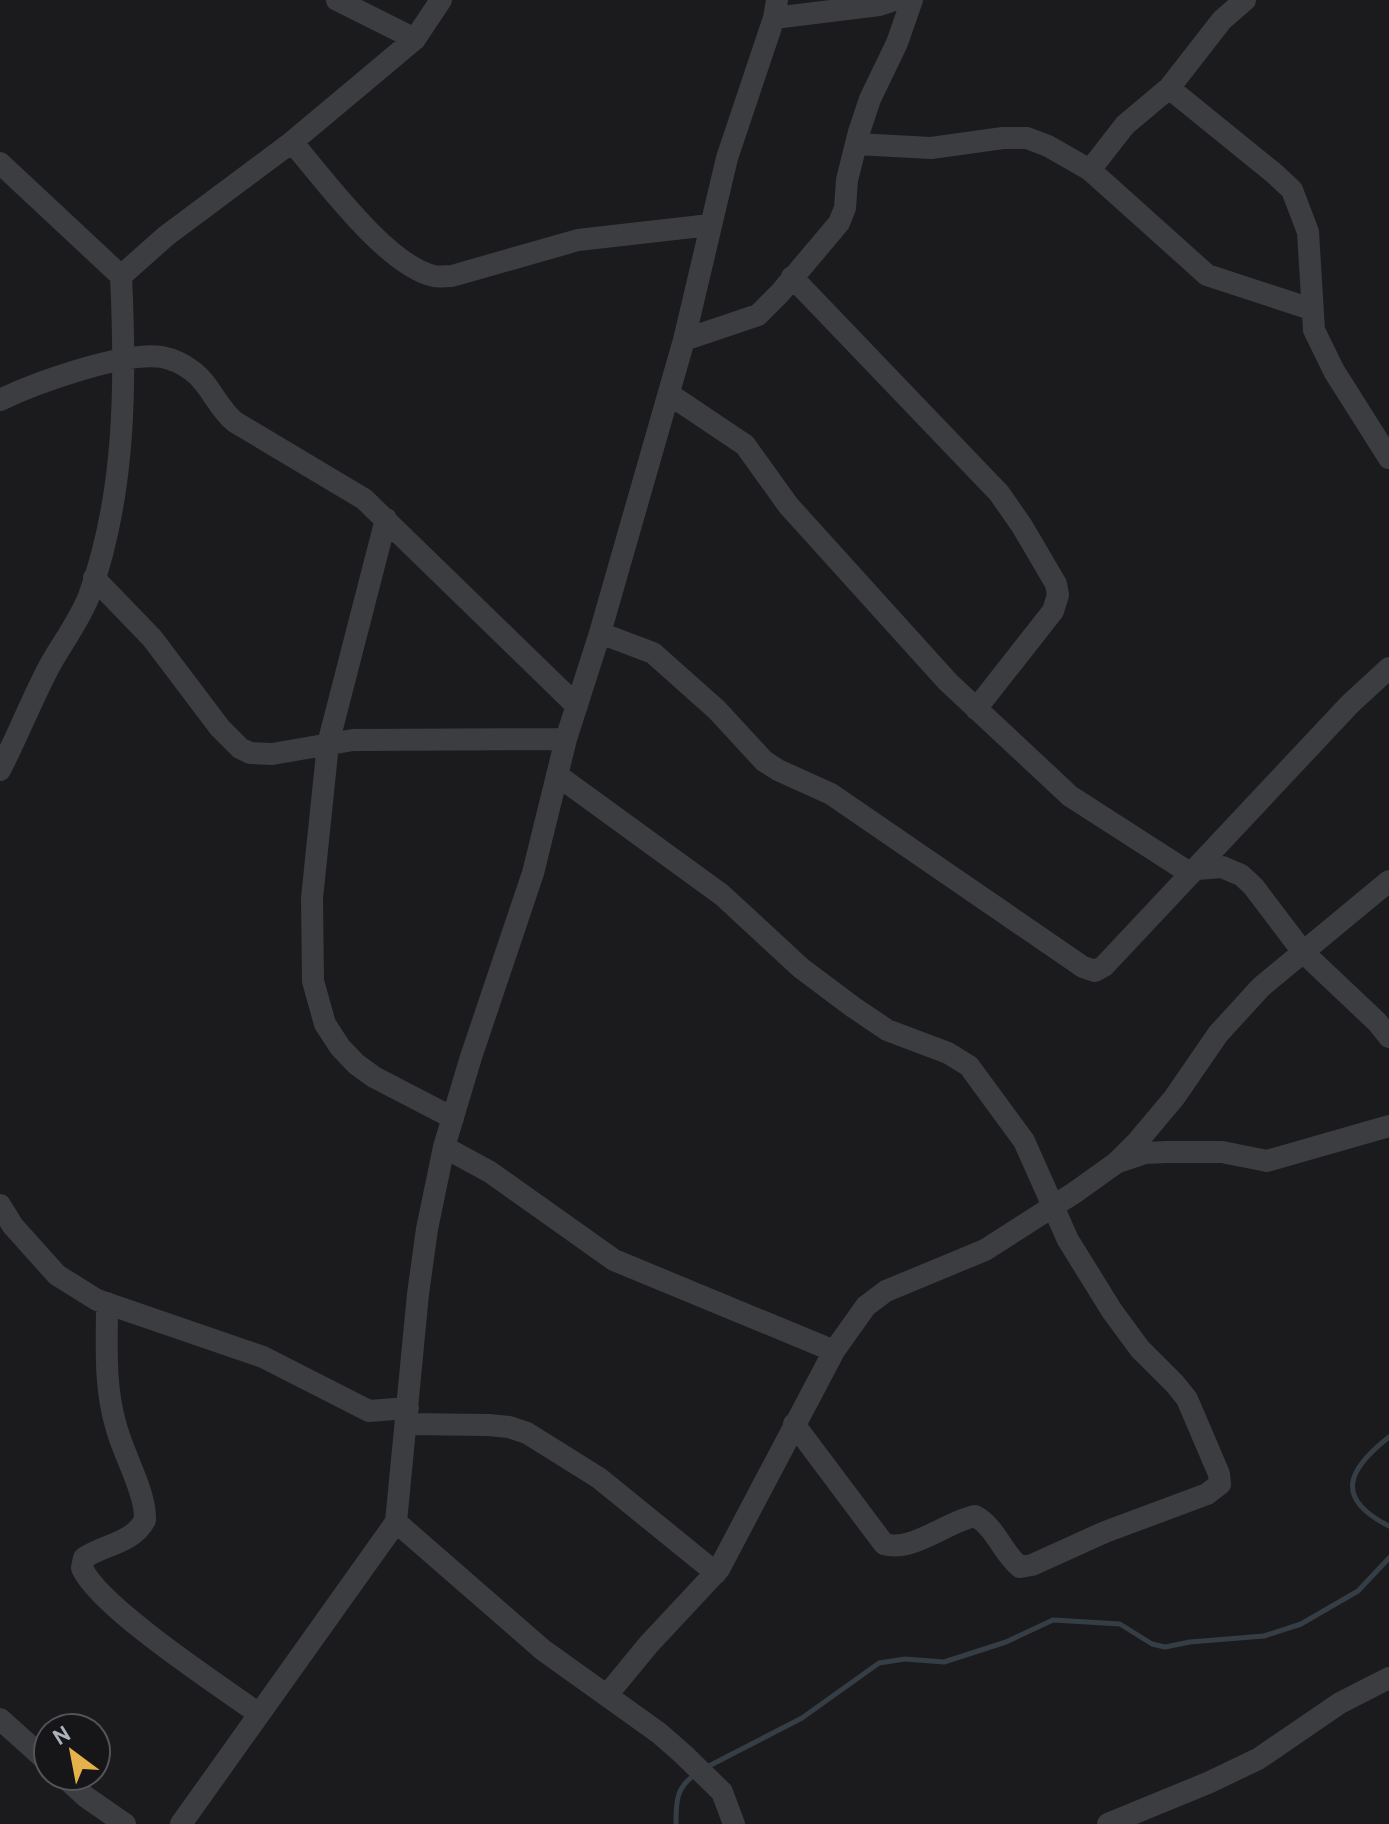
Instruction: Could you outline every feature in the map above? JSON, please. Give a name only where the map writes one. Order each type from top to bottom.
[{"type":"street","points":[[337,0],[415,39]]},
{"type":"street","points":[[121,276],[166,236],[292,142],[415,39],[441,0]]},
{"type":"street","points":[[181,1824],[396,1522],[425,1242],[444,1147],[533,873],[566,739],[600,633],[684,340],[727,158],[775,9],[879,5],[894,0]]},
{"type":"street","points":[[684,340],[758,315],[839,223],[845,208],[847,180],[856,144],[870,99],[897,43],[912,0]]},
{"type":"street","points":[[1090,170],[1125,125],[1169,88],[1222,20],[1245,0]]},
{"type":"street","points":[[1169,88],[1292,190],[1308,232],[1314,330],[1321,349],[1389,458]]},
{"type":"street","points":[[856,144],[931,148],[1003,138],[1027,138],[1090,170],[1207,275],[1311,309]]},
{"type":"street","points":[[292,142],[355,217],[383,245],[417,269],[433,276],[452,276],[578,240],[710,225]]},
{"type":"street","points":[[0,163],[121,276],[124,358],[118,475],[94,578],[76,624],[51,664],[0,770]]},
{"type":"street","points":[[792,277],[999,493],[1056,584],[1058,595],[1053,611],[976,709]]},
{"type":"street","points":[[0,400],[124,358],[160,357],[177,362],[193,371],[222,411],[235,422],[348,489],[386,519],[577,706]]},
{"type":"street","points":[[669,394],[745,445],[756,456],[788,505],[948,682],[1070,796],[1178,866],[1195,870],[1222,867],[1241,875],[1253,886],[1303,952],[1389,1037]]},
{"type":"street","points":[[386,519],[328,744],[311,926],[313,981],[325,1024],[356,1064],[374,1077],[453,1118]]},
{"type":"street","points":[[94,578],[145,629],[220,728],[240,748],[260,755],[353,740],[566,739]]},
{"type":"street","points":[[600,633],[653,653],[717,710],[764,761],[831,794],[1089,970],[1095,971],[1104,966],[1350,704],[1389,668]]},
{"type":"street","points":[[557,775],[722,895],[801,968],[853,1007],[887,1030],[948,1053],[969,1066],[1024,1141],[1052,1208],[1083,1267],[1140,1349],[1187,1399],[1219,1474],[1220,1484],[1217,1488],[1105,1532],[1032,1565],[1020,1567],[1008,1557],[983,1520],[975,1516],[942,1527],[904,1547],[884,1544],[794,1424]]},
{"type":"street","points":[[607,1695],[649,1644],[716,1573],[834,1351],[866,1306],[876,1297],[985,1250],[1116,1163],[1174,1098],[1218,1034],[1242,1006],[1389,881]]},
{"type":"street","points":[[1116,1163],[1145,1153],[1167,1152],[1222,1152],[1267,1161],[1389,1126]]},
{"type":"street","points":[[444,1147],[490,1172],[614,1260],[834,1351]]},
{"type":"street","points":[[0,1205],[13,1226],[57,1275],[75,1288],[107,1303],[263,1357],[362,1408],[509,1427],[527,1433],[599,1478],[716,1573]]},
{"type":"street","points":[[107,1303],[106,1378],[110,1402],[145,1520],[137,1531],[119,1543],[84,1558],[82,1568],[91,1583],[123,1613],[259,1714]]},
{"type":"street","points":[[396,1522],[543,1650],[607,1695],[709,1777],[722,1792],[734,1824]]},
{"type":"street","points":[[1108,1824],[1258,1759],[1340,1703],[1389,1678]]},
{"type":"street","points":[[0,1719],[32,1748]]},
{"type":"street","points":[[81,1792],[125,1824]]},
{"type":"waterway","points":[[1389,1437],[1364,1461],[1353,1483],[1360,1505],[1389,1526]]},
{"type":"waterway","points":[[705,1768],[802,1718],[879,1663],[905,1659],[944,1662],[1006,1642],[1053,1620],[1120,1624],[1152,1644],[1165,1647],[1264,1636],[1301,1624],[1358,1591],[1389,1558]]},
{"type":"waterway","points":[[676,1824],[678,1795],[684,1784],[696,1774]]}]
